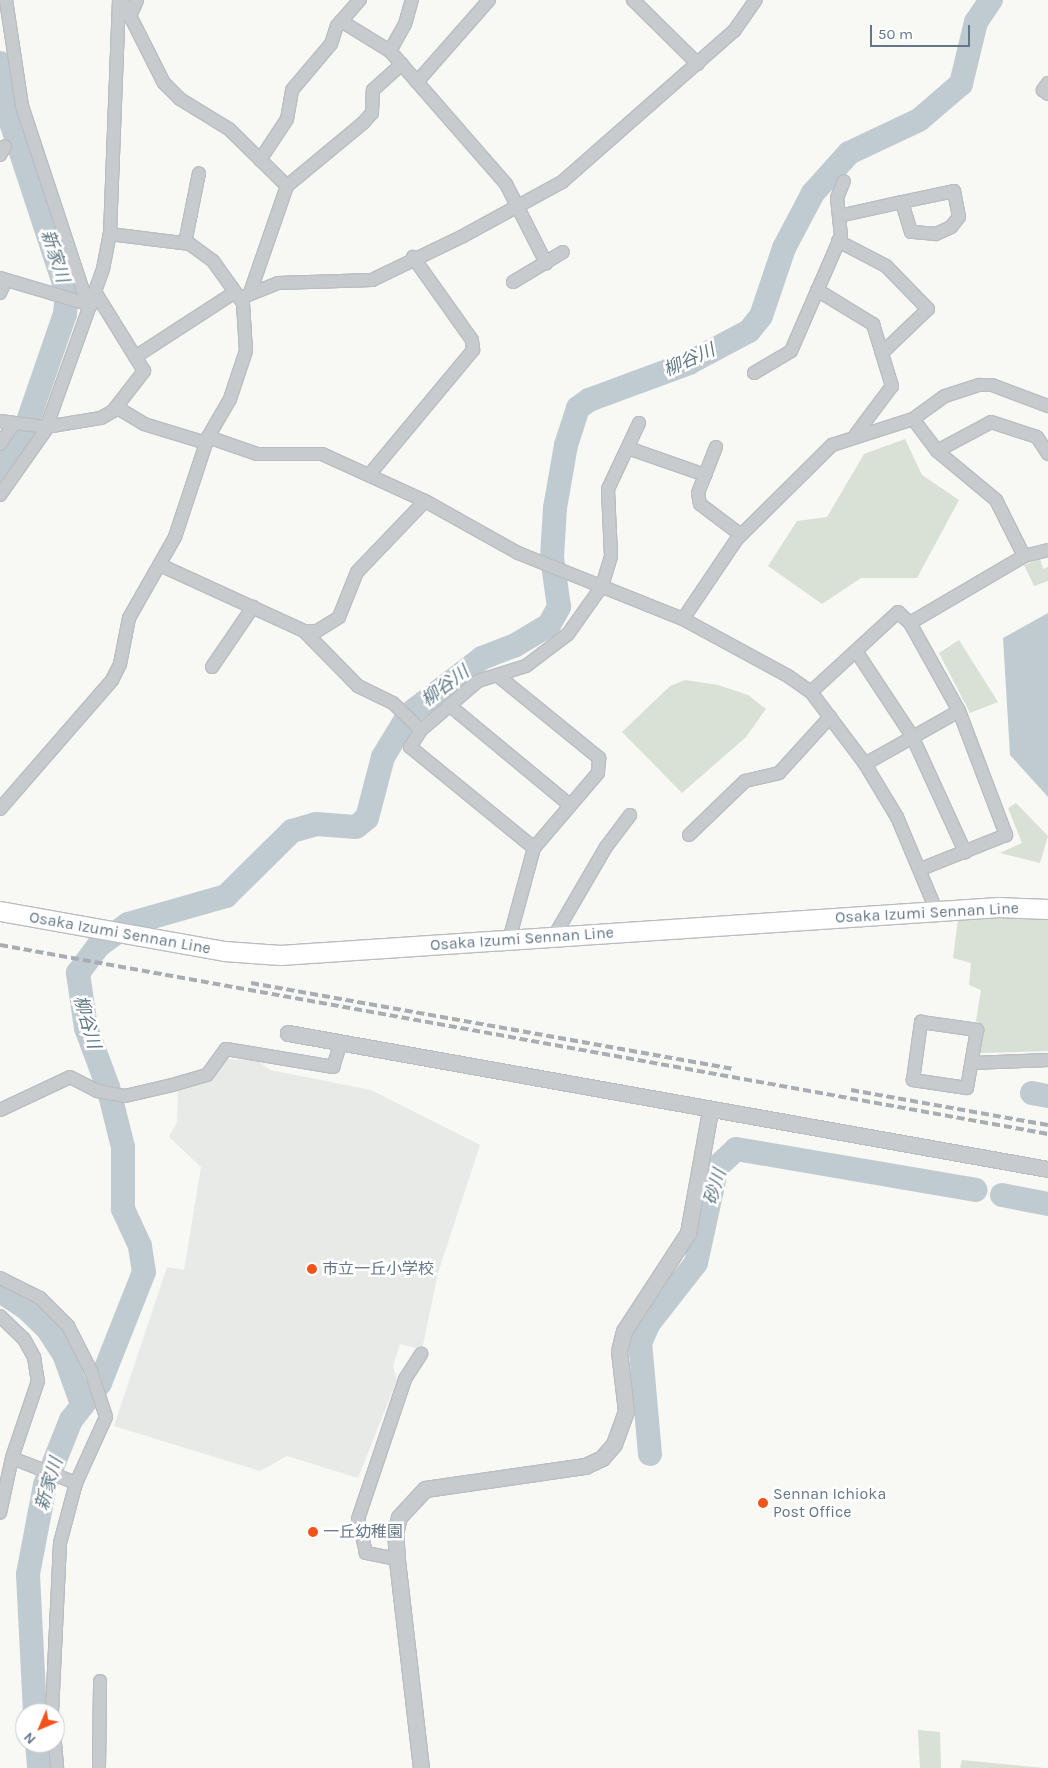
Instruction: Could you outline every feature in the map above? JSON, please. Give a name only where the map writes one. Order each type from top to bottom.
[{"type":"main road","name":"Osaka Izumi Sennan Line","points":[[0,911],[224,951],[280,955],[937,912],[1048,909]]},
{"type":"street","points":[[0,421],[41,427],[75,425],[100,418],[116,408],[144,371],[135,357],[88,301],[22,106],[6,0]]},
{"type":"street","points":[[121,0],[164,83],[180,99],[228,129],[286,186]]},
{"type":"street","points":[[0,495],[33,452],[88,301],[110,234],[121,0]]},
{"type":"street","points":[[130,16],[137,0]]},
{"type":"street","points":[[260,160],[287,119],[292,90],[331,44],[341,21],[360,0]]},
{"type":"street","points":[[390,51],[405,24],[412,0]]},
{"type":"street","points":[[417,82],[489,0]]},
{"type":"street","points":[[633,0],[698,64]]},
{"type":"street","points":[[135,357],[242,294],[278,283],[372,280],[413,258],[463,236],[562,182],[734,31],[756,0]]},
{"type":"street","points":[[341,21],[390,51],[506,184],[546,263]]},
{"type":"street","points":[[242,294],[286,186],[363,123],[372,113],[373,90],[402,64]]},
{"type":"street","points":[[1048,83],[1043,90],[1048,94]]},
{"type":"street","points":[[184,243],[199,173]]},
{"type":"street","points":[[754,373],[791,352],[838,241],[839,216],[837,198],[844,180]]},
{"type":"street","points":[[839,216],[954,190],[959,217],[952,226],[936,234],[911,232],[902,202]]},
{"type":"street","points":[[0,809],[112,680],[120,664],[129,618],[175,537],[207,440],[230,399],[246,351],[248,325],[242,294],[213,261],[184,243],[110,234]]},
{"type":"street","points":[[838,241],[886,266],[928,309],[882,354]]},
{"type":"street","points":[[513,282],[564,252]]},
{"type":"street","points":[[369,475],[473,350],[472,340],[413,258]]},
{"type":"street","points":[[0,292],[3,279],[44,292],[88,301]]},
{"type":"street","points":[[817,290],[874,324],[892,386],[856,434]]},
{"type":"street","points":[[683,619],[741,535],[832,445],[856,434],[913,419],[945,396],[979,385],[992,385],[1048,406]]},
{"type":"street","points":[[116,408],[144,424],[258,454],[322,454],[425,501],[538,560],[683,619],[811,692],[865,764],[897,817],[922,869],[937,912]]},
{"type":"street","points":[[913,419],[937,451],[996,500],[1024,556]]},
{"type":"street","points":[[937,451],[991,422],[1037,437],[1048,454]]},
{"type":"street","points":[[534,848],[410,747],[418,727],[478,681],[526,666],[568,634],[602,586],[611,556],[608,489],[639,423]]},
{"type":"street","points":[[0,444],[14,424]]},
{"type":"street","points":[[716,447],[698,493],[700,504],[741,535]]},
{"type":"street","points":[[628,448],[705,475]]},
{"type":"street","points":[[304,631],[318,631],[338,617],[357,572],[425,501]]},
{"type":"street","points":[[910,624],[1024,556],[1048,550]]},
{"type":"street","points":[[160,565],[304,631],[358,686],[399,709],[418,727]]},
{"type":"street","points":[[212,667],[253,607]]},
{"type":"street","points":[[811,692],[898,612],[910,624],[959,711],[1006,834],[922,869]]},
{"type":"street","points":[[856,651],[912,736],[964,852]]},
{"type":"street","points":[[497,675],[600,758],[598,773],[534,848],[509,940]]},
{"type":"street","points":[[449,705],[570,806]]},
{"type":"street","points":[[865,764],[959,711]]},
{"type":"street","points":[[689,835],[745,781],[779,773],[830,717]]},
{"type":"street","points":[[553,938],[606,847],[630,815]]},
{"type":"street","points":[[921,1022],[977,1030],[972,1063],[967,1088],[913,1080],[921,1022]]},
{"type":"street","points":[[288,1033],[710,1111],[1048,1169]]},
{"type":"street","points":[[0,1110],[70,1077],[110,1093],[126,1096],[207,1075],[226,1049],[333,1067],[341,1043]]},
{"type":"street","points":[[972,1063],[1048,1060]]},
{"type":"street","points":[[421,1768],[397,1559],[399,1517],[425,1489],[585,1466],[602,1458],[614,1444],[626,1411],[619,1351],[624,1331],[688,1233],[710,1111]]},
{"type":"street","points":[[0,1278],[22,1287],[57,1314],[79,1344],[103,1401],[106,1417],[76,1483],[60,1543],[52,1703]]},
{"type":"street","points":[[0,1316],[24,1339],[34,1357],[38,1381],[12,1458],[0,1512]]},
{"type":"street","points":[[397,1559],[366,1553],[358,1519],[405,1379],[421,1354]]},
{"type":"street","points":[[12,1458],[76,1483]]},
{"type":"street","points":[[99,1768],[100,1681]]},
{"type":"street","points":[[56,1753],[58,1768]]},
{"type":"shaded area","points":[[905,439],[922,475],[959,500],[917,578],[861,578],[822,604],[768,566],[797,521],[827,517],[864,454]]},
{"type":"shaded area","points":[[1040,559],[1043,569],[1048,567],[1048,581],[1034,586],[1024,565]]},
{"type":"shaded area","points":[[1048,613],[1048,797],[1010,755],[1003,638]]},
{"type":"shaded area","points":[[959,640],[998,702],[970,713],[939,653]]},
{"type":"shaded area","points":[[685,680],[718,685],[748,695],[766,709],[746,737],[682,793],[622,732],[670,686]]},
{"type":"shaded area","points":[[1016,803],[1048,836],[1040,863],[1000,853],[1022,843],[1008,808]]},
{"type":"shaded area","points":[[1031,917],[1048,919],[1048,1051],[980,1053],[983,1026],[976,1021],[981,990],[969,985],[971,963],[953,958],[958,919]]},
{"type":"shaded area","name":"市立一丘小学校","points":[[228,1059],[258,1061],[270,1070],[371,1090],[480,1145],[438,1273],[422,1350],[400,1344],[393,1366],[397,1380],[358,1478],[287,1456],[260,1471],[114,1426],[167,1267],[184,1270],[201,1167],[169,1137],[177,1122],[178,1090],[210,1080]]},
{"type":"shaded area","points":[[918,1730],[940,1732],[941,1768],[920,1768]]},
{"type":"shaded area","points":[[962,1760],[1044,1768],[960,1768]]},
{"type":"waterway","name":"柳谷川","points":[[34,1703],[28,1574],[45,1485],[71,1420],[100,1383],[144,1272],[140,1246],[123,1209],[123,1147],[108,1087],[86,1028],[78,973],[98,946],[128,924],[226,896],[292,831],[316,824],[356,827],[367,818],[383,757],[409,714],[482,658],[514,646],[549,625],[559,607],[552,557],[555,508],[566,445],[578,408],[589,400],[689,363],[749,331],[761,316],[784,248],[813,193],[849,153],[919,120],[961,84],[976,22],[991,0]]},
{"type":"waterway","name":"新家川","points":[[0,63],[7,110],[67,292],[65,314],[21,441],[0,470]]},
{"type":"waterway","name":"砂川","points":[[1032,1093],[1048,1096]]},
{"type":"waterway","name":"砂川","points":[[650,1454],[640,1343],[649,1323],[696,1263],[717,1167],[736,1149],[976,1190]]},
{"type":"waterway","name":"砂川","points":[[1002,1195],[1048,1204]]},
{"type":"waterway","name":"新家川","points":[[0,1291],[25,1307],[47,1328],[64,1354],[82,1404]]},
{"type":"waterway","name":"新家川","points":[[38,1753],[39,1768]]},
{"type":"railway","points":[[0,945],[1048,1134]]},
{"type":"railway","points":[[251,983],[733,1069]]},
{"type":"railway","points":[[851,1090],[1048,1125]]},
{"type":"place","name":"市立一丘小学校","points":[[312,1269]]},
{"type":"place","name":"Sennan Ichioka Post Office","points":[[763,1503]]},
{"type":"place","name":"一丘幼稚園","points":[[313,1532]]}]
